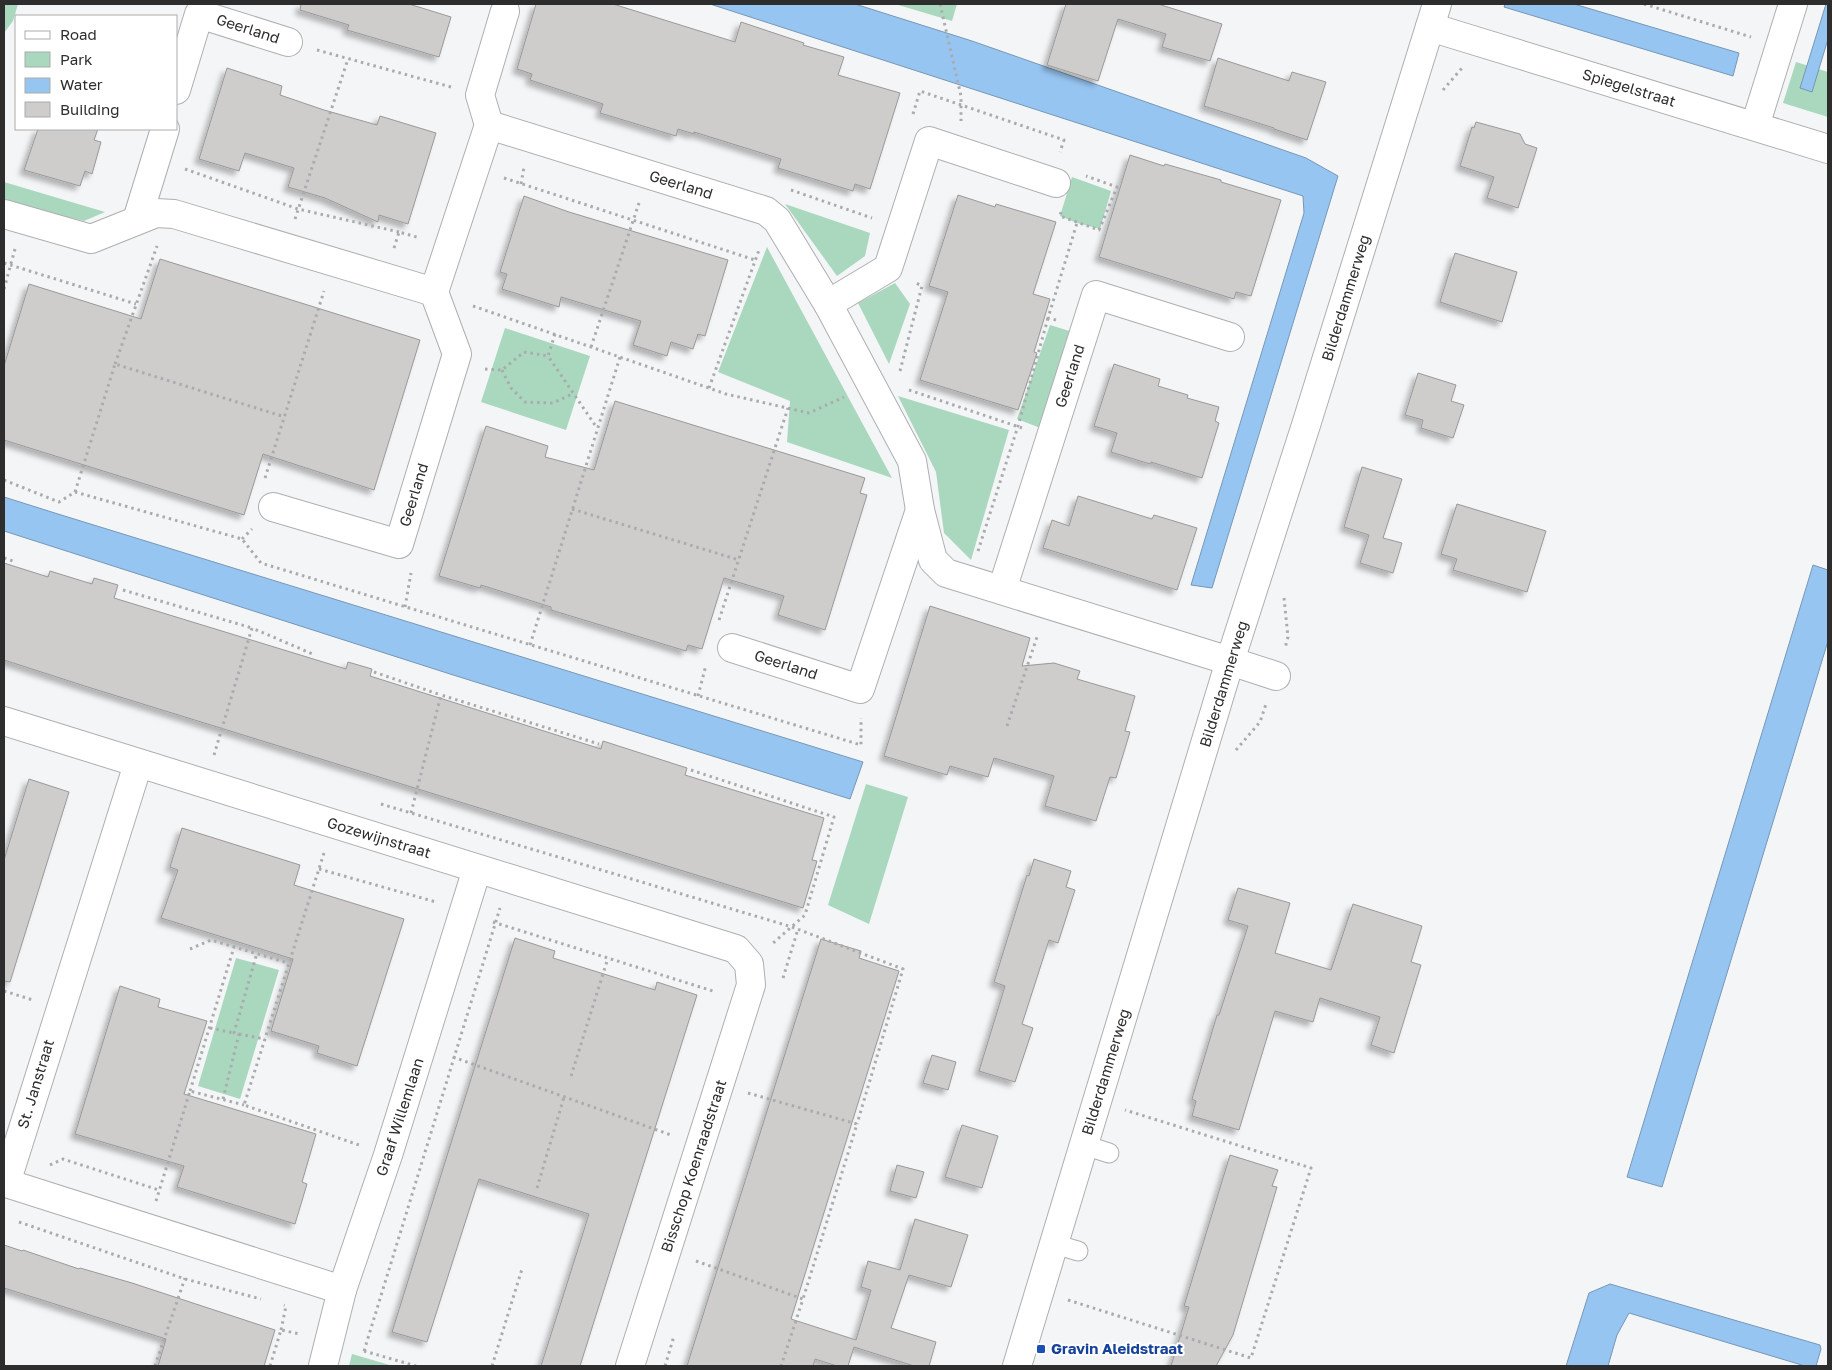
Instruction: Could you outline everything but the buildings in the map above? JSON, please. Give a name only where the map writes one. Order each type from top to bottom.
[{"type":"street","points":[[1755,126],[1793,4]]},
{"type":"street","points":[[12,217],[91,239],[156,213],[174,214],[434,292],[489,125],[480,95],[505,11]]},
{"type":"street","name":"Geerland","points":[[178,83],[199,14],[288,42]]},
{"type":"street","name":"Spiegelstraat","points":[[1433,15],[1755,126],[1828,149]]},
{"type":"street","name":"Bilderdammerweg","points":[[1018,1366],[1066,1247],[1096,1149],[1230,661],[1309,416],[1433,15]]},
{"type":"street","name":"Geerland","points":[[489,125],[766,211],[777,220],[828,304],[883,385],[912,461],[920,510],[933,560],[946,572],[1276,676]]},
{"type":"street","points":[[137,220],[164,130]]},
{"type":"street","points":[[828,304],[888,268],[929,141],[1058,183]]},
{"type":"street","name":"Geerland","points":[[273,507],[399,544],[457,354],[434,292]]},
{"type":"street","name":"Geerland","points":[[1002,590],[1096,295],[1230,337]]},
{"type":"street","name":"Geerland","points":[[732,648],[860,689],[920,510]]},
{"type":"street","name":"Gozewijnstraat","points":[[4,721],[736,949],[749,964]]},
{"type":"street","name":"St. Janstraat","points":[[138,764],[6,1183],[342,1290]]},
{"type":"street","name":"Graaf Willemlaan","points":[[323,1366],[342,1290],[388,1155],[477,869]]},
{"type":"street","name":"Bisschop Koenraadstraat","points":[[630,1366],[751,984],[749,964]]},
{"type":"path","points":[[940,4],[961,96]]},
{"type":"path","points":[[1644,4],[1780,46]]},
{"type":"path","points":[[288,42],[480,95]]},
{"type":"path","points":[[286,248],[348,58]]},
{"type":"path","points":[[961,106],[1064,140],[1058,183],[1060,216],[1099,230],[1117,187],[1073,171],[1058,183]]},
{"type":"path","points":[[474,168],[755,260]]},
{"type":"path","points":[[591,347],[648,174]]},
{"type":"path","points":[[4,289],[12,265],[12,217]]},
{"type":"path","points":[[969,580],[1018,426],[1077,223]]},
{"type":"path","points":[[386,278],[399,232],[449,248]]},
{"type":"path","points":[[242,539],[273,507],[261,491],[333,262]]},
{"type":"path","points":[[4,263],[136,304]]},
{"type":"path","points":[[883,385],[922,286],[888,268]]},
{"type":"path","points":[[434,292],[726,394],[808,413],[883,385],[1051,437]]},
{"type":"path","points":[[1048,318],[1085,329]]},
{"type":"path","points":[[548,356],[555,334]]},
{"type":"path","points":[[451,374],[484,369],[502,370],[524,352],[548,356],[572,394],[598,428]]},
{"type":"path","points":[[530,645],[620,357]]},
{"type":"path","points":[[4,480],[59,502],[74,492],[115,364],[285,416]]},
{"type":"path","points":[[502,370],[511,388],[525,402],[553,403],[572,394]]},
{"type":"path","points":[[718,622],[788,408]]},
{"type":"path","points":[[74,492],[242,539],[261,563],[861,745],[860,689]]},
{"type":"path","points":[[572,509],[739,560]]},
{"type":"path","points":[[4,558],[16,562]]},
{"type":"path","points":[[123,590],[252,628],[315,654]]},
{"type":"path","points":[[1007,726],[1048,604]]},
{"type":"path","points":[[205,784],[252,628]]},
{"type":"path","points":[[374,672],[599,744]]},
{"type":"path","points":[[403,846],[441,695]]},
{"type":"path","points":[[244,1105],[333,824]]},
{"type":"path","points":[[432,910],[449,860]]},
{"type":"path","points":[[319,869],[435,901],[462,916],[495,922],[745,1002]]},
{"type":"path","points":[[364,1351],[495,922],[510,879]]},
{"type":"path","points":[[781,1366],[857,1124],[903,969],[792,927]]},
{"type":"path","points":[[190,949],[211,940],[288,963]]},
{"type":"path","points":[[148,1229],[234,947]]},
{"type":"path","points":[[234,1033],[257,953]]},
{"type":"path","points":[[571,1076],[608,958]]},
{"type":"path","points":[[210,1028],[265,1039]]},
{"type":"path","points":[[223,1100],[239,1034]]},
{"type":"path","points":[[422,1046],[700,1146]]},
{"type":"path","points":[[719,1085],[857,1124]]},
{"type":"path","points":[[190,1092],[244,1105],[388,1155]]},
{"type":"path","points":[[536,1188],[564,1097]]},
{"type":"path","points":[[1067,1300],[1251,1358],[1311,1168],[1122,1109]]},
{"type":"path","points":[[356,1154],[361,1138]]},
{"type":"path","points":[[13,1220],[185,1279],[268,1301]]},
{"type":"path","points":[[155,1366],[196,1244]]},
{"type":"path","points":[[667,1250],[803,1299]]},
{"type":"path","points":[[492,1366],[522,1269]]},
{"type":"path","points":[[277,1303],[286,1306],[281,1330]]},
{"type":"green space","points":[[4,4],[18,4],[13,21],[4,33]]},
{"type":"green space","points":[[895,4],[957,4],[952,21]]},
{"type":"green space","points":[[1796,62],[1828,72],[1828,117],[1783,103]]},
{"type":"green space","points":[[1072,177],[1111,191],[1100,229],[1060,216]]},
{"type":"green space","points":[[4,182],[105,212],[84,221],[4,202]]},
{"type":"green space","points":[[785,204],[870,233],[865,256],[837,276]]},
{"type":"green space","points":[[767,247],[892,478],[787,442],[790,401],[718,372]]},
{"type":"green space","points":[[895,283],[910,304],[889,364],[858,303]]},
{"type":"green space","points":[[1050,325],[1076,333],[1043,429],[1017,419]]},
{"type":"green space","points":[[505,328],[590,356],[566,430],[481,402]]},
{"type":"green space","points":[[898,396],[1009,430],[971,560],[944,533],[936,472]]},
{"type":"green space","points":[[866,784],[908,797],[869,924],[828,905]]},
{"type":"green space","points":[[236,958],[279,970],[240,1099],[198,1086]]},
{"type":"green space","points":[[352,1354],[393,1366],[349,1366]]},
{"type":"water","points":[[710,4],[855,4],[972,41],[1306,158],[1338,176],[1212,588],[1191,585],[1304,213],[1303,196]]},
{"type":"water","points":[[1505,4],[1574,4],[1739,53],[1733,76],[1504,7]]},
{"type":"water","points":[[1826,4],[1828,4],[1828,39],[1812,92],[1800,88]]},
{"type":"water","points":[[4,497],[863,762],[850,799],[450,674],[4,531]]},
{"type":"water","points":[[1813,565],[1828,570],[1828,641],[1662,1187],[1627,1177]]},
{"type":"water","points":[[1610,1284],[1820,1345],[1821,1349],[1816,1366],[1805,1366],[1629,1313],[1617,1335],[1608,1366],[1566,1366],[1589,1293]]},
{"type":"place","name":"Gravin Aleidstraat","points":[[1041,1349]]}]
